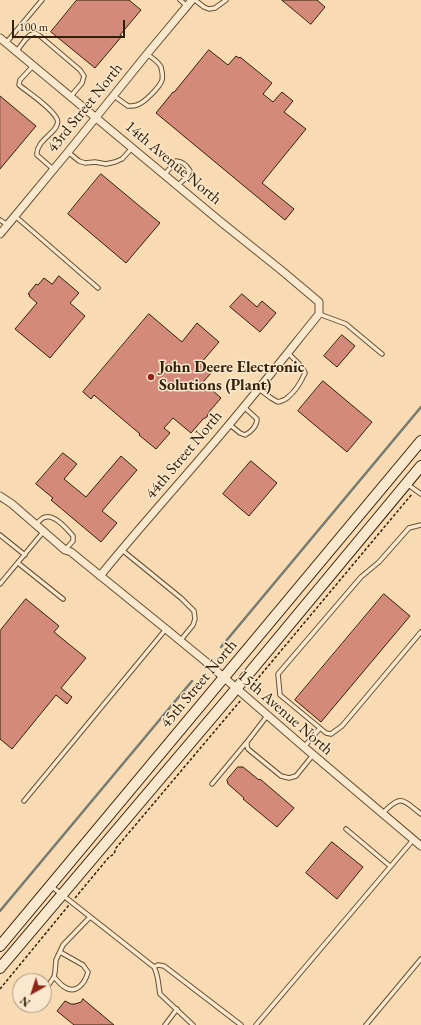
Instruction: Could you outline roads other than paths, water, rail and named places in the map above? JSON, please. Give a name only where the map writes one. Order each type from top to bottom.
[{"type":"main road","name":"45th Street North","points":[[0,946],[421,441]]},
{"type":"main road","name":"45th Street North","points":[[0,968],[236,689],[421,466]]},
{"type":"street","name":"43rd Street North","points":[[0,234],[97,118],[147,54],[192,2]]},
{"type":"street","name":"14th Avenue North","points":[[0,38],[318,302],[319,314]]},
{"type":"street","name":"44th Street North","points":[[100,576],[229,424],[319,314]]},
{"type":"street","name":"15th Avenue North","points":[[0,496],[12,504],[65,550],[71,552],[166,629],[421,846]]},
{"type":"lane","points":[[6,44],[42,0]]},
{"type":"lane","points":[[180,0],[192,2],[209,9],[215,8],[226,0]]},
{"type":"lane","points":[[16,52],[30,35],[35,33],[40,36],[80,70],[84,76],[82,82],[71,96]]},
{"type":"lane","points":[[114,96],[128,106],[137,105],[160,85],[162,79],[161,66],[147,54]]},
{"type":"lane","points":[[33,65],[20,80],[19,85],[49,109],[56,118],[58,123],[56,127],[39,145],[37,152],[37,156],[53,169]]},
{"type":"lane","points":[[68,152],[79,161],[85,163],[95,162],[106,164],[122,159],[133,147]]},
{"type":"lane","points":[[165,174],[176,160],[180,161],[190,171],[187,177],[178,185]]},
{"type":"lane","points":[[15,216],[98,288]]},
{"type":"lane","points":[[0,220],[8,225]]},
{"type":"lane","points":[[319,314],[346,324],[382,354]]},
{"type":"lane","points":[[258,389],[278,402],[287,399],[293,392],[301,382],[305,373],[302,367],[288,353]]},
{"type":"lane","points":[[229,424],[245,435],[249,433],[257,424],[258,419],[244,406]]},
{"type":"lane","points":[[406,484],[421,494]]},
{"type":"lane","points":[[35,525],[44,517],[48,516],[58,521],[73,536],[73,542],[65,550]]},
{"type":"lane","points":[[421,525],[409,528],[379,562],[361,577],[278,674],[280,695],[326,733],[331,734],[342,726],[421,632]]},
{"type":"lane","points":[[0,584],[44,531]]},
{"type":"lane","points":[[0,536],[24,555]]},
{"type":"lane","points":[[122,549],[181,598],[194,611],[195,619],[193,625],[180,641]]},
{"type":"lane","points":[[18,563],[63,599]]},
{"type":"lane","points":[[24,801],[166,629]]},
{"type":"lane","points":[[212,784],[268,716]]},
{"type":"lane","points":[[304,747],[320,728]]},
{"type":"lane","points":[[247,742],[248,749],[285,778],[292,778],[296,776],[313,755]]},
{"type":"lane","points":[[382,814],[396,801],[401,800],[421,814]]},
{"type":"lane","points":[[346,829],[390,866]]},
{"type":"lane","points":[[256,1025],[413,840]]},
{"type":"lane","points":[[50,885],[154,967],[158,974],[160,994],[193,1025]]},
{"type":"lane","points":[[52,980],[56,972],[56,960],[63,945],[90,917]]},
{"type":"lane","points":[[54,977],[62,986],[75,990],[81,986],[88,972],[83,965],[60,952]]},
{"type":"lane","points":[[366,1025],[421,958]]},
{"type":"lane","points":[[154,967],[158,965],[164,966],[241,1025]]},
{"type":"lane","points":[[165,1025],[177,1009]]},
{"type":"waterway","points":[[221,647],[421,407]]},
{"type":"waterway","points":[[0,911],[192,681]]},
{"type":"place","name":"John Deere Electronic Solutions (Plant)","points":[[151,377]]}]
